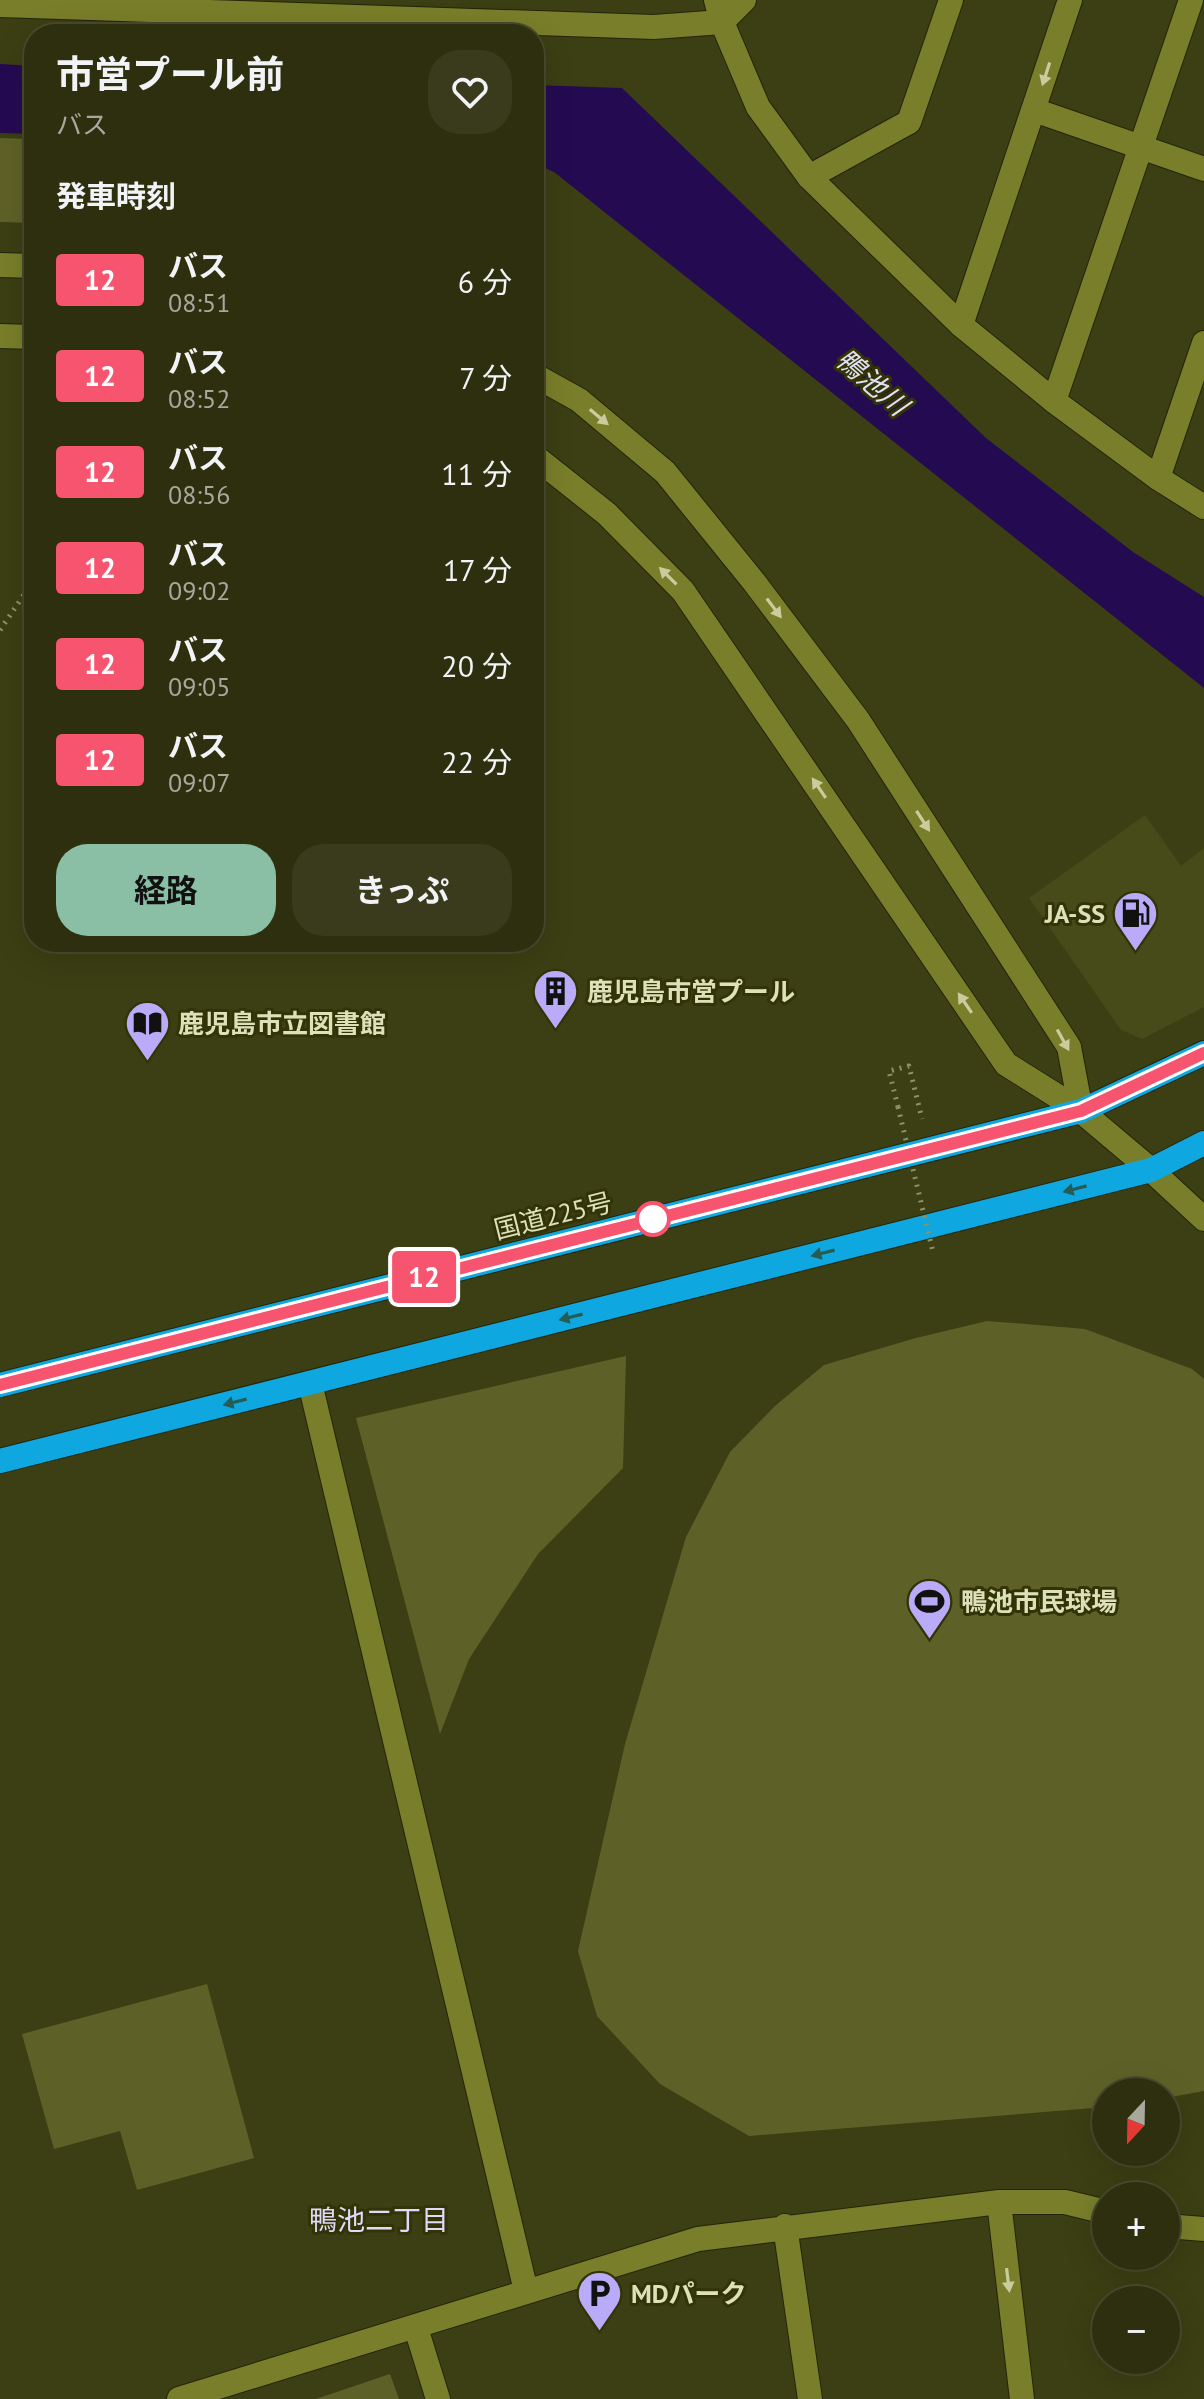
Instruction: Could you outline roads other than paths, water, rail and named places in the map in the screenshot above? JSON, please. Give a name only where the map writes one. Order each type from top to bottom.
[{"type":"highway","name":"国道225号","points":[[0,1385],[1081,1111],[1204,1053]]},
{"type":"highway","points":[[0,1461],[1151,1170],[1204,1143]]},
{"type":"street","points":[[0,5],[654,27],[719,11],[744,0]]},
{"type":"street","points":[[809,177],[909,122],[951,0]]},
{"type":"street","points":[[961,325],[1070,0]]},
{"type":"street","points":[[1054,401],[1191,0]]},
{"type":"street","points":[[719,11],[758,107],[809,177],[961,325],[1054,401],[1158,478],[1204,507]]},
{"type":"street","points":[[1034,110],[1204,169]]},
{"type":"street","points":[[0,265],[24,266]]},
{"type":"street","points":[[0,336],[24,337]]},
{"type":"street","points":[[1158,478],[1204,343]]},
{"type":"street","points":[[544,381],[579,400],[665,472],[754,582],[858,720],[1069,1047],[1081,1111]]},
{"type":"street","points":[[544,464],[607,514],[683,591],[1006,1064],[1081,1111],[1204,1219]]},
{"type":"street","points":[[310,1383],[526,2291]]},
{"type":"street","points":[[179,2399],[698,2239],[999,2202],[1065,2202],[1092,2209]]},
{"type":"street","points":[[999,2202],[1022,2399]]},
{"type":"street","points":[[785,2226],[810,2399]]},
{"type":"street","points":[[1180,2227],[1204,2229]]},
{"type":"street","points":[[416,2328],[438,2399]]},
{"type":"water","points":[[0,64],[24,65],[24,134],[0,133]]},
{"type":"water","name":"鴨池川","points":[[544,85],[622,88],[986,438],[1133,552],[1204,597],[1204,688],[554,172],[544,168]]},
{"type":"place","name":"JA-SS","points":[[1136,953]]},
{"type":"place","name":"鹿児島市営プール","points":[[556,1031]]},
{"type":"place","name":"鹿児島市立図書館","points":[[147,1063]]},
{"type":"place","name":"鴨池市民球場","points":[[930,1641]]},
{"type":"place","name":"MDパーク","points":[[600,2333]]},
{"type":"district","name":"鴨池二丁目","points":[[379,2220]]}]
